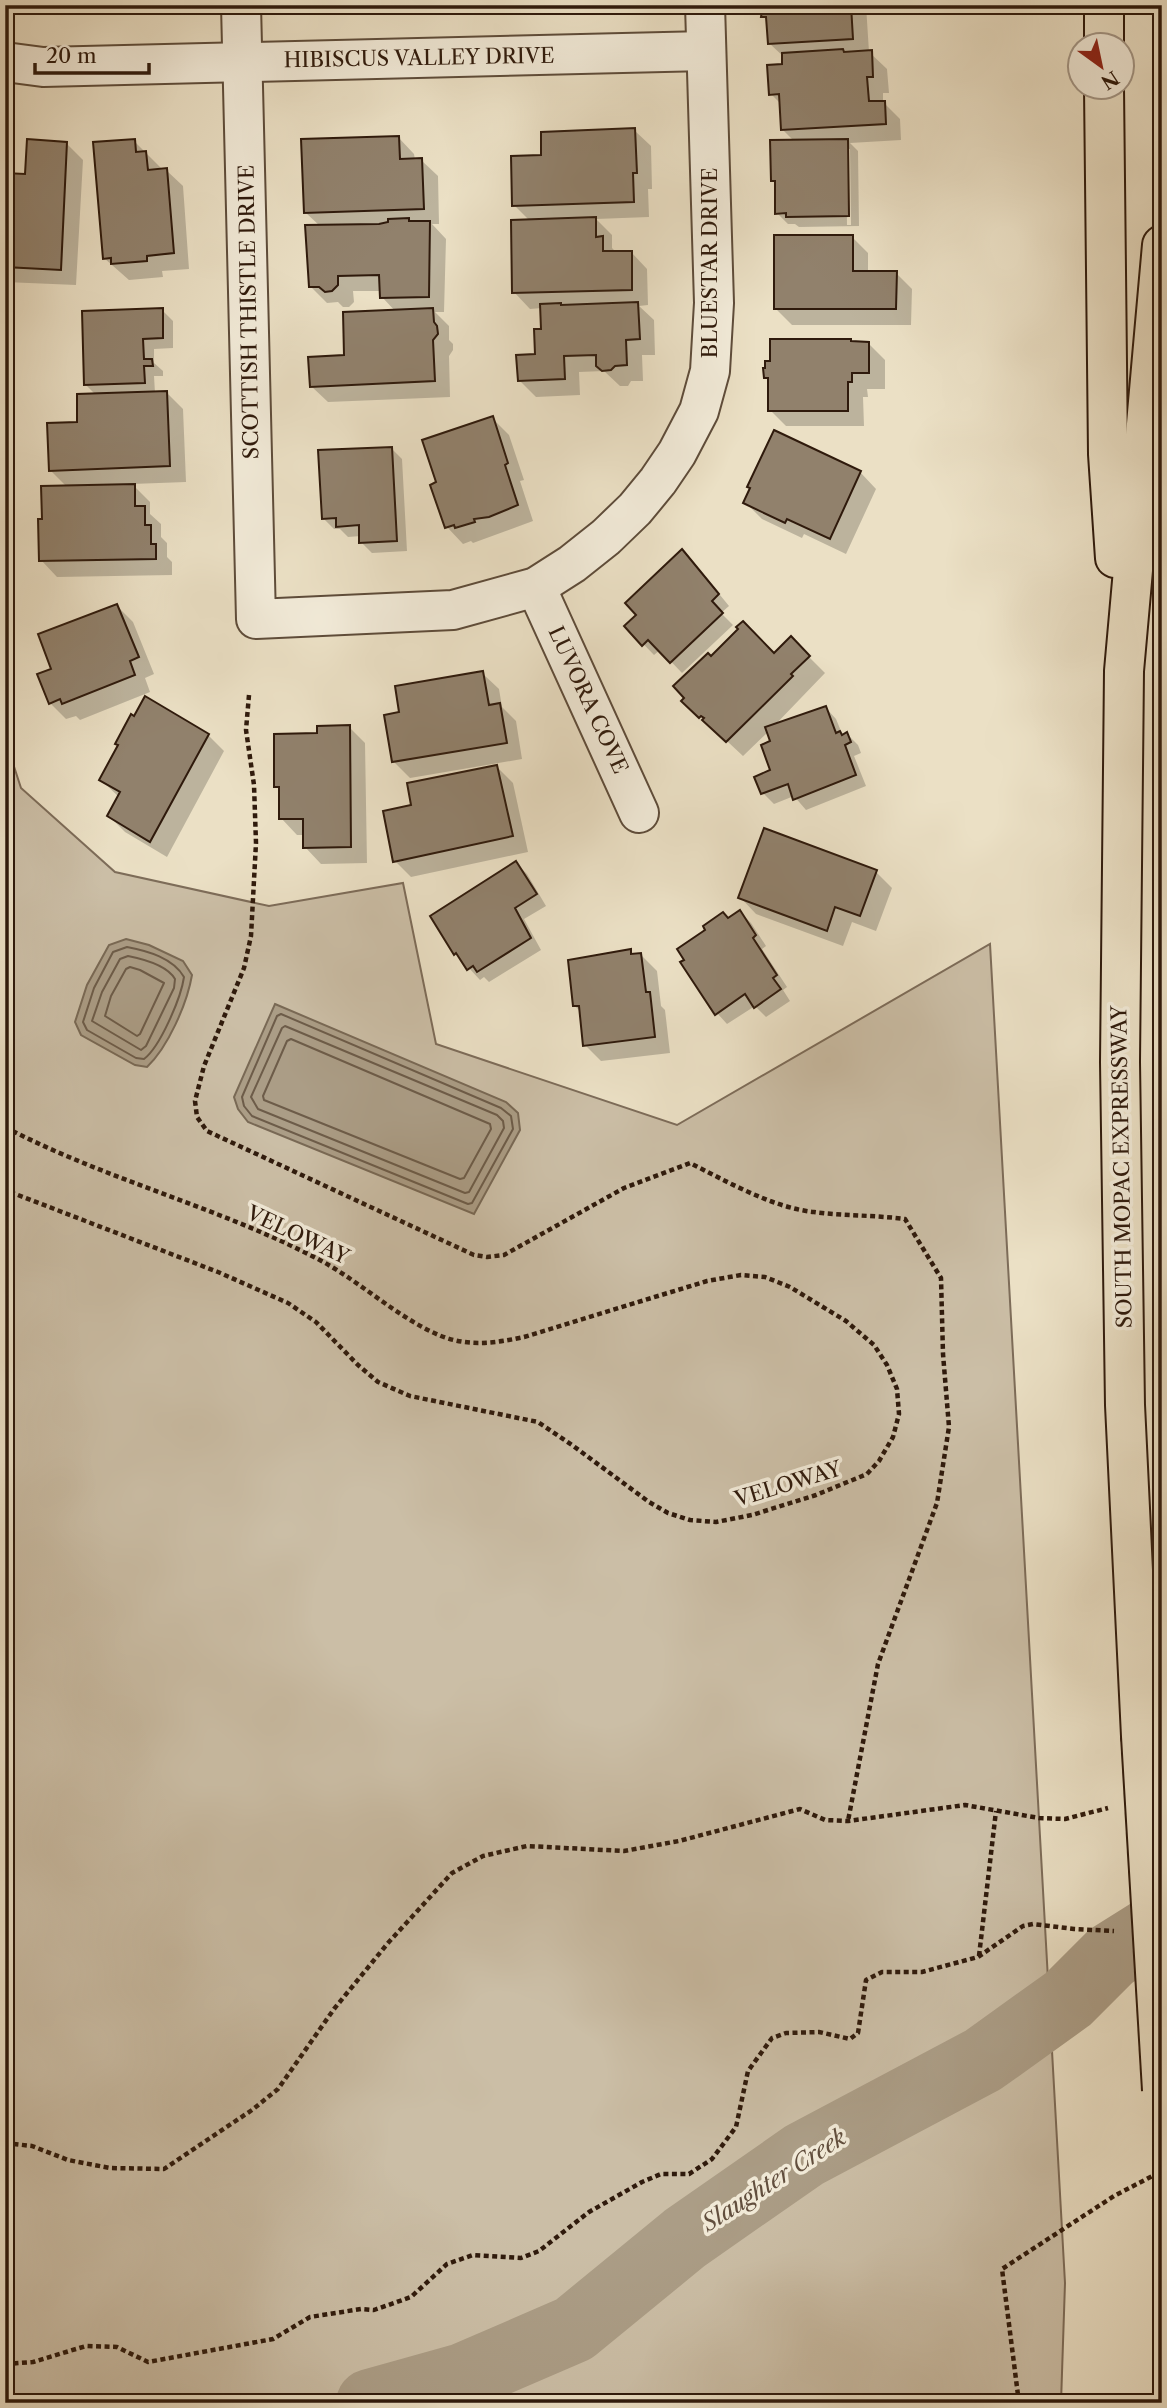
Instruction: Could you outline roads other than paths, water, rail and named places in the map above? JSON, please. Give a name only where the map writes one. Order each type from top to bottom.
[{"type":"highway","points":[[1104,5],[1104,32]]},
{"type":"highway","points":[[1104,102],[1108,454],[1124,671]]},
{"type":"highway","name":"SOUTH MOPAC EXPRESSWAY","points":[[1162,245],[1124,671],[1120,1062],[1125,1405],[1162,2090]]},
{"type":"street","name":"SCOTTISH THISTLE DRIVE","points":[[241,5],[256,619]]},
{"type":"street","name":"BLUESTAR DRIVE","points":[[256,619],[453,610],[536,587],[572,564],[606,537],[635,509],[658,481],[677,453],[699,411],[710,371],[714,303],[705,5]]},
{"type":"street","name":"HIBISCUS VALLEY DRIVE","points":[[5,62],[43,67],[706,51]]},
{"type":"street","name":"LUVORA COVE","points":[[536,587],[639,813]]},
{"type":"water","points":[[126,939],[149,945],[183,961],[192,975],[176,1024],[147,1067],[135,1065],[81,1035],[75,1022],[87,985],[109,945]]},
{"type":"water","points":[[275,1004],[506,1102],[518,1113],[520,1130],[474,1214],[248,1122],[238,1109],[234,1097]]},
{"type":"waterway","name":"Slaughter Creek","points":[[370,2403],[463,2377],[574,2329],[685,2238],[804,2155],[983,2060],[1068,1999],[1111,1956],[1162,1924]]}]
